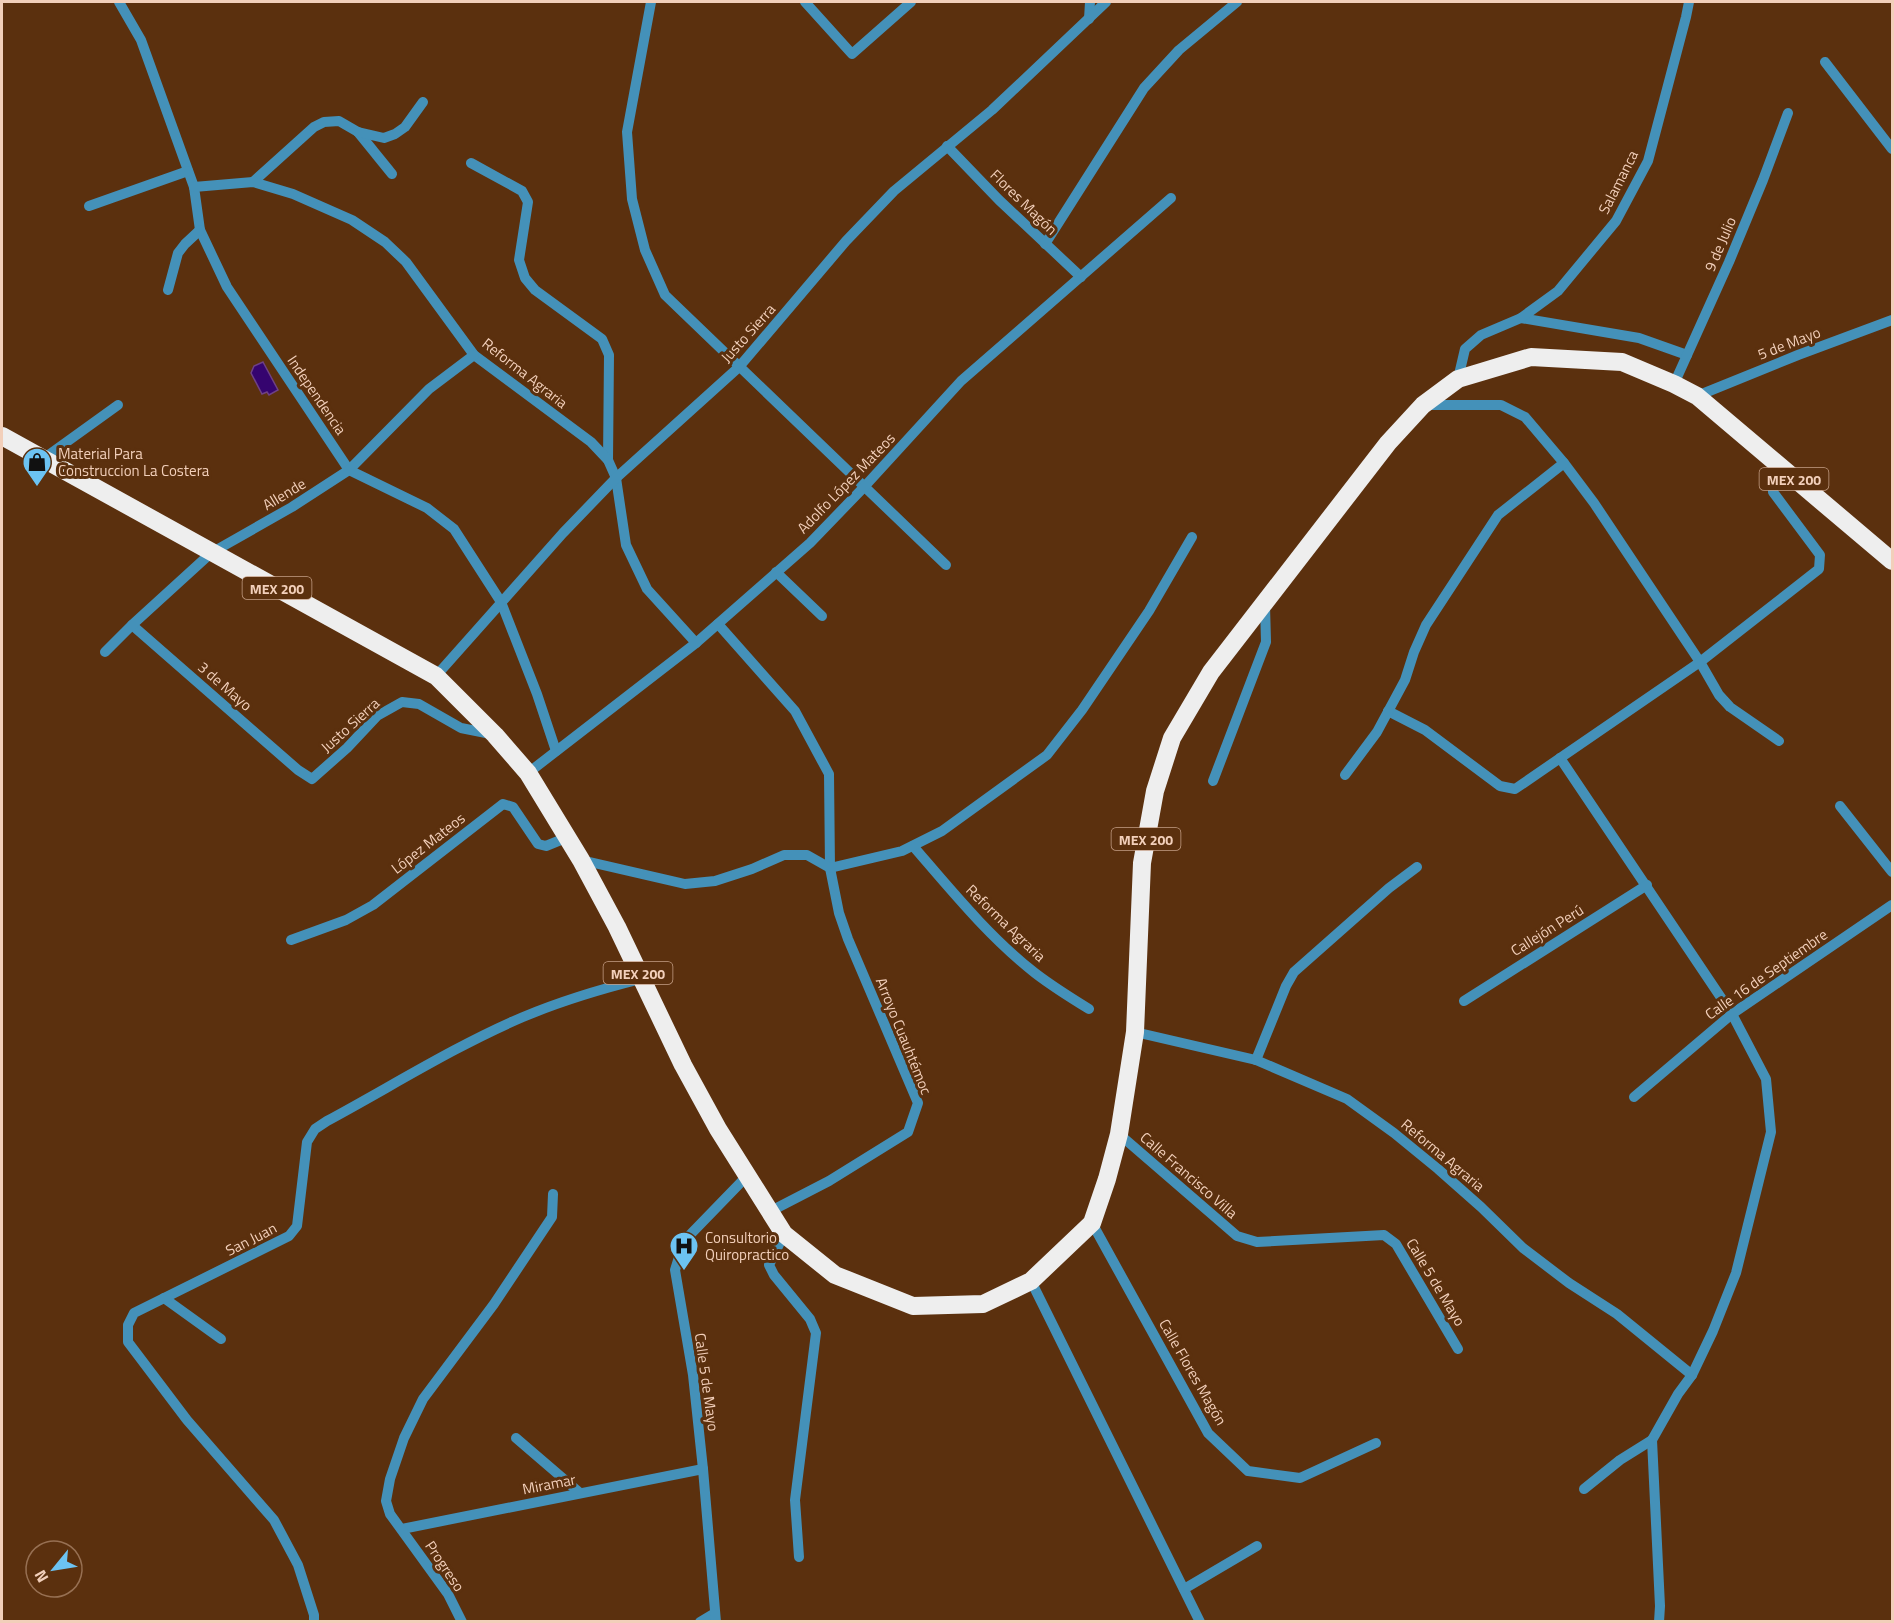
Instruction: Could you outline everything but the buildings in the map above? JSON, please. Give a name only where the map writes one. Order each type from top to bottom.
[{"type":"highway","name":"MEX 200","points":[[2,436],[436,676],[495,735],[528,773],[581,860],[617,927],[683,1065],[718,1129],[784,1234],[835,1275],[913,1306],[983,1304],[1031,1281],[1092,1222],[1119,1134],[1135,1032],[1142,863],[1155,791],[1172,738],[1211,672],[1388,443],[1423,405],[1458,379],[1531,357],[1622,362],[1696,396],[1893,561]]},
{"type":"street","name":"Independencia","points":[[119,2],[141,40],[194,187],[200,230],[227,287],[349,470]]},
{"type":"street","points":[[651,2],[627,132],[632,199],[645,250],[665,295],[946,565]]},
{"type":"street","points":[[805,2],[852,54],[911,2]]},
{"type":"street","points":[[1089,19],[1090,2]]},
{"type":"street","name":"Justo Sierra","points":[[436,676],[563,533],[616,478],[740,367],[846,241],[894,191],[992,110],[1106,2]]},
{"type":"street","points":[[1045,244],[1143,88],[1179,50],[1237,2]]},
{"type":"street","name":"Salamanca","points":[[1458,379],[1465,349],[1481,334],[1521,318],[1558,291],[1616,221],[1648,161],[1689,2]]},
{"type":"street","points":[[1826,62],[1893,149]]},
{"type":"street","points":[[253,182],[314,127],[324,122],[339,121],[358,132],[384,138],[405,127],[423,102]]},
{"type":"street","name":"9 de Julio","points":[[1674,384],[1733,252],[1788,113]]},
{"type":"street","points":[[358,132],[392,174]]},
{"type":"street","name":"Flores Magón","points":[[947,146],[999,200],[1081,277]]},
{"type":"street","points":[[471,163],[522,190],[528,202],[519,260],[525,278],[535,290],[602,339],[609,356],[608,460]]},
{"type":"street","points":[[89,206],[188,171]]},
{"type":"street","name":"Reforma Agraria","points":[[194,187],[253,182],[315,203],[352,220],[385,242],[406,262],[474,355],[591,442],[608,460],[616,478],[626,545],[647,589],[696,644]]},
{"type":"street","name":"Adolfo López Mateos","points":[[528,773],[696,644],[810,543],[961,381],[1171,198]]},
{"type":"street","points":[[168,290],[178,253],[200,230]]},
{"type":"street","points":[[1521,318],[1639,338],[1687,355]]},
{"type":"street","name":"5 de Mayo","points":[[1696,396],[1797,355],[1892,321]]},
{"type":"street","name":"Allende","points":[[105,652],[211,553],[292,507],[349,470],[429,388],[474,355]]},
{"type":"street","points":[[43,459],[118,405]]},
{"type":"street","points":[[1423,405],[1501,405],[1525,417],[1564,463],[1599,511],[1700,662],[1719,695],[1731,707],[1779,741]]},
{"type":"street","points":[[1345,775],[1377,732],[1405,680],[1426,625],[1498,515],[1564,463]]},
{"type":"street","points":[[349,470],[427,508],[454,529],[501,602],[537,694],[556,751]]},
{"type":"street","points":[[1388,711],[1425,730],[1500,786],[1515,789],[1700,662],[1819,569],[1820,555],[1773,492],[1773,486],[1785,471]]},
{"type":"street","points":[[581,860],[685,884],[715,881],[752,870],[784,855],[807,855],[830,868],[902,851],[942,831],[1047,754],[1082,710],[1149,611],[1192,537]]},
{"type":"street","points":[[776,572],[822,616]]},
{"type":"street","points":[[1213,781],[1266,642],[1265,602]]},
{"type":"street","points":[[718,624],[795,711],[829,774],[830,868]]},
{"type":"street","name":"3 de Mayo","points":[[132,625],[298,770]]},
{"type":"street","name":"Justo Sierra","points":[[298,770],[312,779],[347,748],[377,716],[402,702],[419,704],[461,728],[495,735]]},
{"type":"street","points":[[1560,758],[1732,1014],[1766,1078],[1771,1132],[1736,1273],[1713,1331],[1692,1375],[1678,1394],[1652,1440],[1620,1460],[1584,1489]]},
{"type":"street","name":"López Mateos","points":[[291,940],[346,920],[373,905],[503,804],[513,807],[538,844],[546,846],[567,837]]},
{"type":"street","points":[[1840,806],[1893,872]]},
{"type":"street","name":"Reforma Agraria","points":[[913,846],[968,909],[1011,952],[1035,973],[1089,1009]]},
{"type":"street","points":[[1256,1060],[1294,972],[1389,888],[1417,867]]},
{"type":"street","name":"Arroyo Cuauhtémoc","points":[[769,1212],[829,1181],[908,1132],[918,1102],[848,939],[839,913],[830,868]]},
{"type":"street","name":"Callejón Perú","points":[[1464,1001],[1647,885]]},
{"type":"street","name":"Calle 16 de Septiembre","points":[[1634,1097],[1732,1014],[1893,905]]},
{"type":"street","name":"San Juan","points":[[314,1622],[314,1615],[298,1565],[274,1520],[187,1420],[128,1342],[128,1324],[134,1313],[289,1236],[297,1226],[307,1142],[315,1129],[327,1120],[456,1050],[523,1017],[568,1000],[641,979]]},
{"type":"street","name":"Reforma Agraria","points":[[1135,1032],[1256,1060],[1347,1100],[1438,1169],[1523,1248],[1569,1283],[1617,1314],[1692,1375]]},
{"type":"street","name":"Calle Francisco Villa","points":[[1119,1134],[1237,1236],[1257,1242],[1384,1235]]},
{"type":"street","name":"Calle 5 de Mayo","points":[[715,1617],[693,1375],[675,1270],[684,1241],[748,1174]]},
{"type":"street","name":"Progreso","points":[[462,1622],[448,1594],[390,1514],[386,1501],[390,1479],[404,1438],[423,1399],[494,1304],[552,1217],[553,1194]]},
{"type":"street","name":"Calle Flores Magón","points":[[1092,1222],[1208,1432],[1248,1471],[1300,1478],[1376,1443]]},
{"type":"street","points":[[784,1234],[769,1265],[774,1275],[810,1319],[816,1333],[795,1500],[800,1557]]},
{"type":"street","name":"Calle 5 de Mayo","points":[[1384,1235],[1396,1244],[1458,1349]]},
{"type":"street","points":[[1031,1281],[1200,1622]]},
{"type":"street","points":[[164,1298],[220,1339]]},
{"type":"street","points":[[516,1438],[580,1494]]},
{"type":"street","points":[[1652,1440],[1659,1622]]},
{"type":"street","name":"Miramar","points":[[402,1529],[703,1469]]},
{"type":"street","points":[[1184,1589],[1257,1546]]},
{"type":"street","points":[[700,1622],[715,1617]]},
{"type":"shaded area","points":[[263,362],[278,390],[269,395],[267,392],[262,394],[251,373],[254,366]]},
{"type":"place","name":"Material Para Construccion La Costera","points":[[37,488]]},
{"type":"place","name":"Consultorio Quiropractico","points":[[684,1272]]}]
